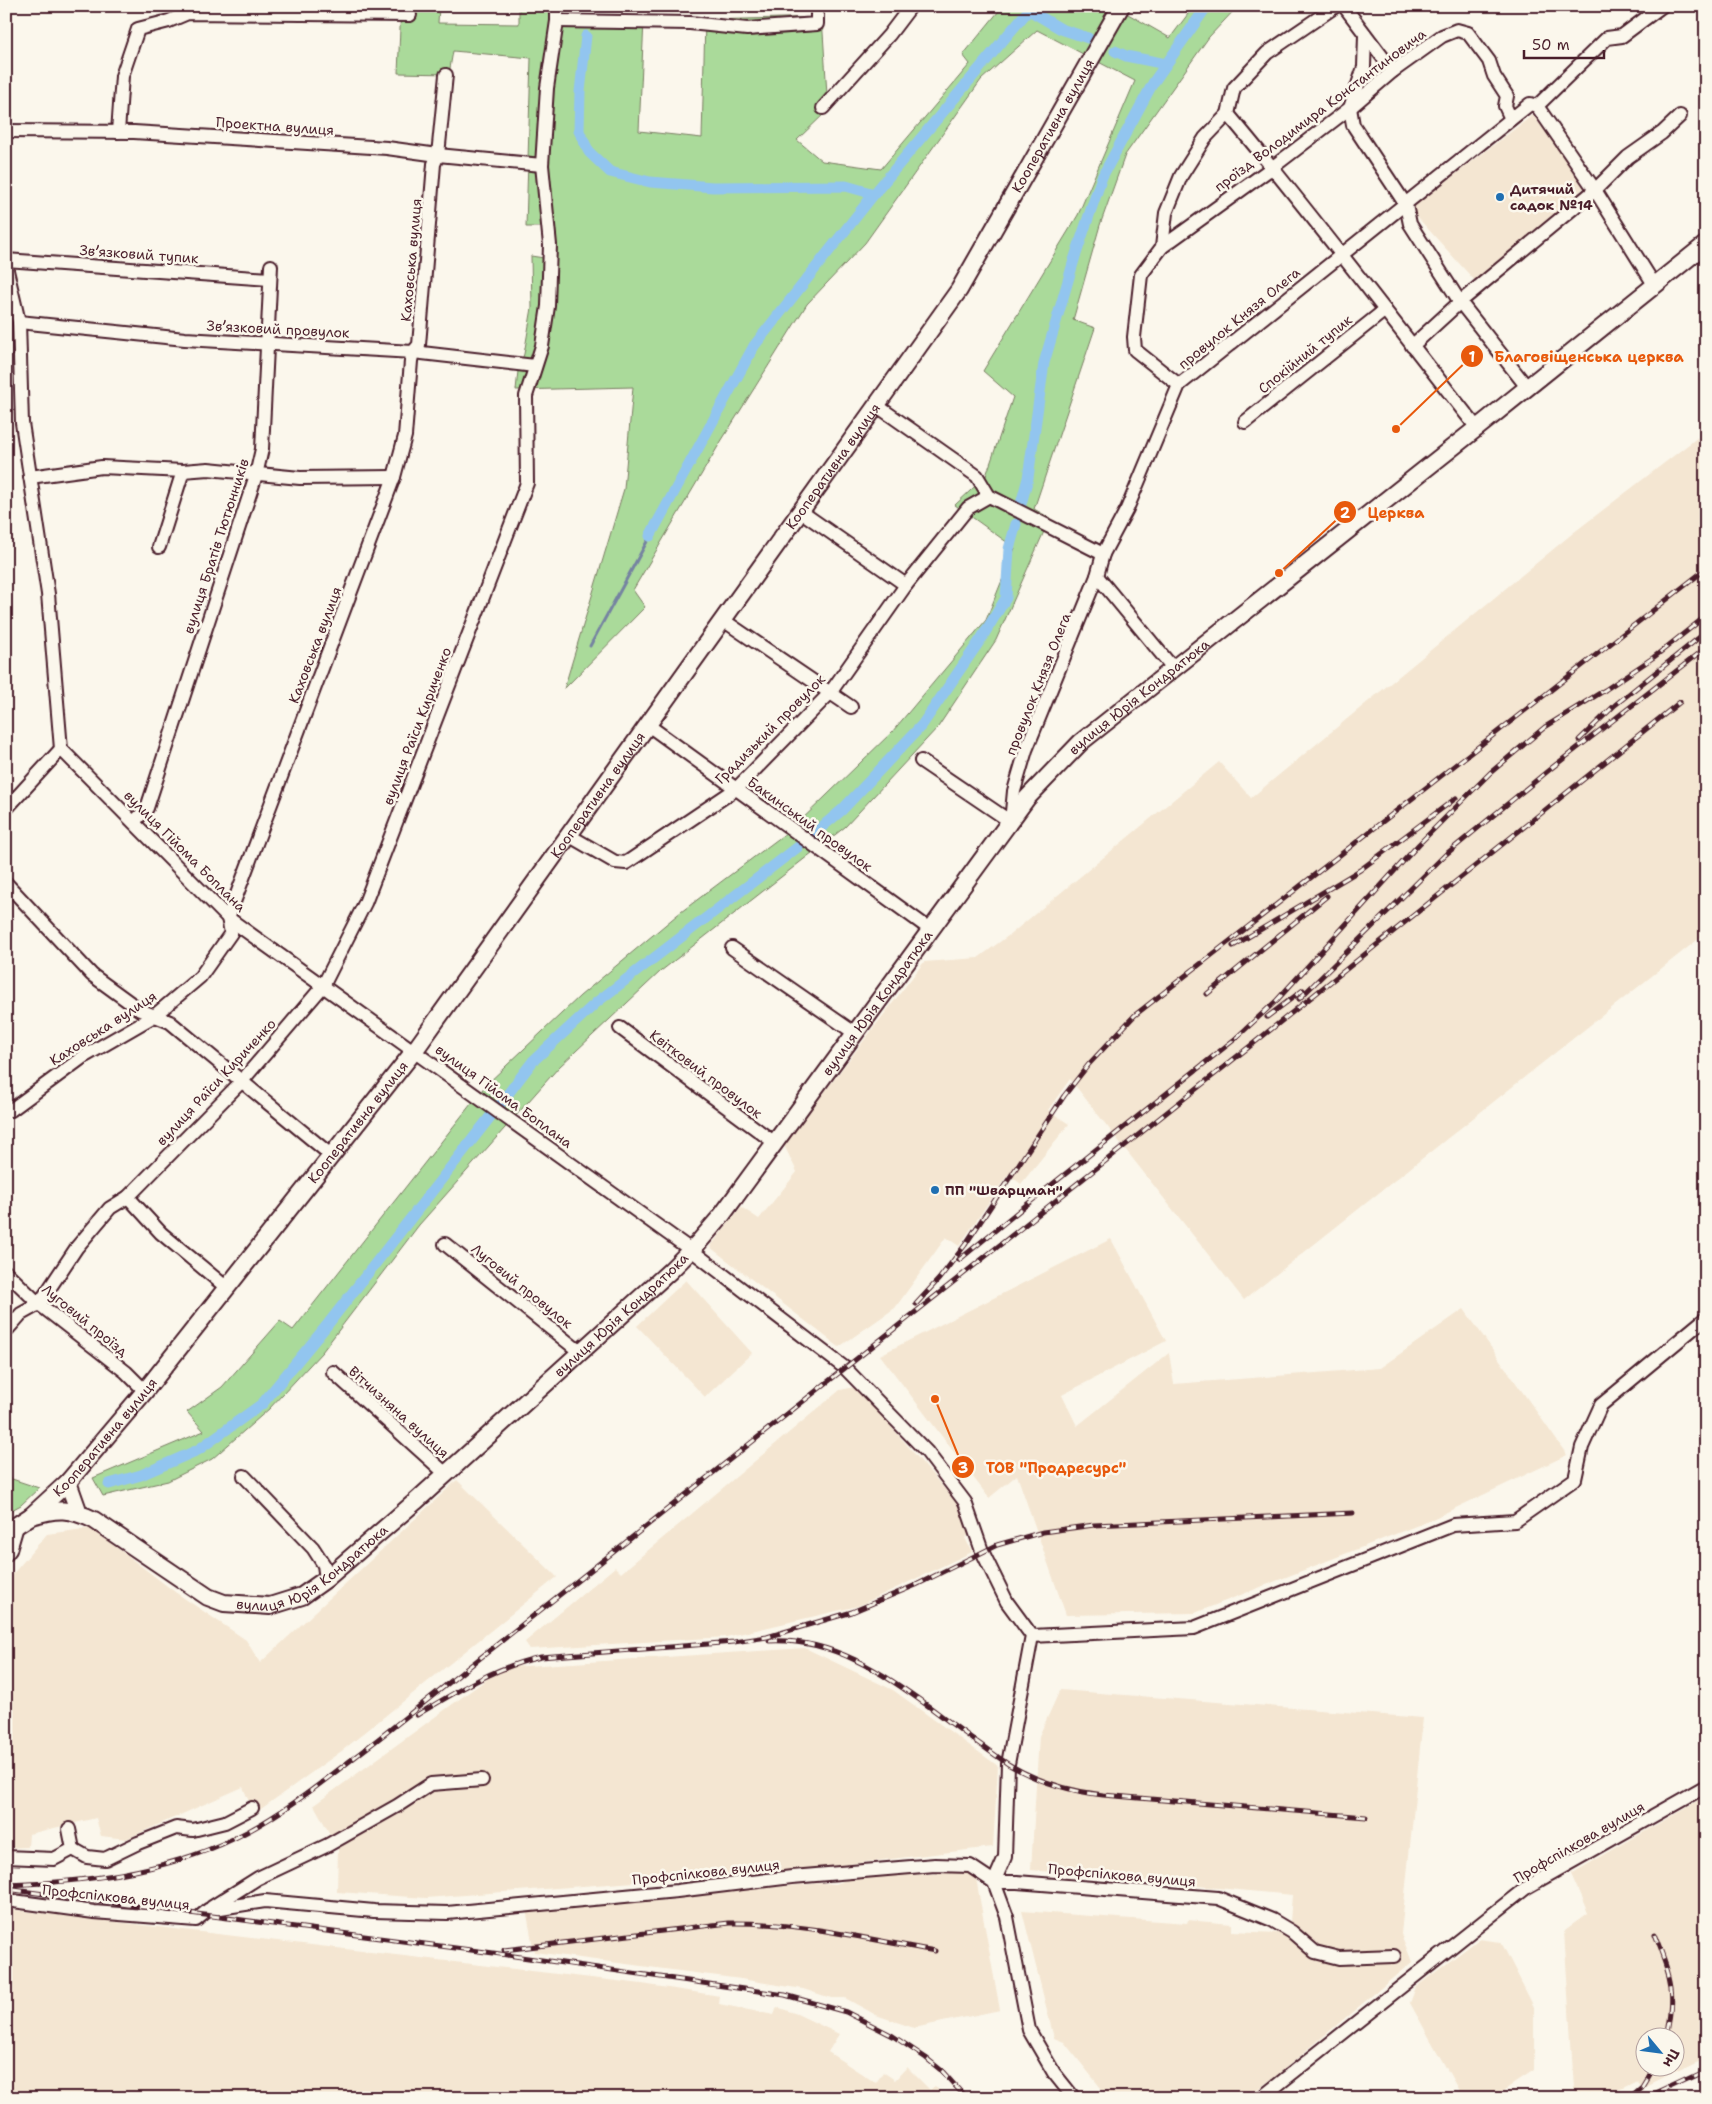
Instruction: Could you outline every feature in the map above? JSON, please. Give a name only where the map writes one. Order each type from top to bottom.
[{"type":"street","name":"вулиця Раїси Кириченко","points":[[6,1331],[21,1314],[39,1304],[82,1240],[110,1208],[128,1197],[242,1081],[323,986],[365,904],[527,483],[526,396],[542,346],[548,306],[550,245],[542,165],[547,88],[557,21],[557,6]]},
{"type":"street","points":[[557,21],[690,23],[747,29],[817,24],[817,6]]},
{"type":"street","points":[[823,108],[889,35],[910,6]]},
{"type":"street","name":"Кооперативна вулиця","points":[[12,1529],[31,1516],[68,1482],[145,1391],[415,1050],[959,290],[1121,6]]},
{"type":"street","points":[[1162,248],[1166,213],[1181,176],[1205,138],[1228,114],[1234,88],[1267,53],[1336,6]]},
{"type":"street","points":[[1344,6],[1393,71]]},
{"type":"street","name":"провулок Князя Олега","points":[[1012,822],[1014,791],[1026,750],[1098,576],[1102,554],[1127,509],[1179,385],[1530,104],[1537,106],[1607,38],[1622,36],[1662,6]]},
{"type":"street","points":[[118,132],[122,76],[138,29],[169,21],[188,10],[410,15]]},
{"type":"street","name":"проїзд Володимира Константиновича","points":[[1179,385],[1136,350],[1134,337],[1141,275],[1162,248],[1350,108],[1393,71],[1442,36],[1457,30],[1468,33],[1489,61],[1494,76],[1507,96],[1505,106],[1511,120]]},
{"type":"street","points":[[1366,36],[1364,67],[1350,108],[1353,125],[1406,204],[1410,224],[1460,302],[1527,387]]},
{"type":"street","name":"Каховська вулиця","points":[[8,1111],[83,1057],[154,1016],[200,977],[231,933],[228,918],[394,477],[405,436],[413,352],[419,345],[434,164],[438,155],[446,76]]},
{"type":"street","points":[[1537,106],[1595,190],[1655,286]]},
{"type":"street","points":[[1228,114],[1343,254],[1384,310],[1477,428]]},
{"type":"street","points":[[1412,346],[1460,302],[1595,190],[1628,157],[1662,133],[1680,116]]},
{"type":"street","name":"Проектна вулиця","points":[[6,131],[118,132],[387,148],[542,165]]},
{"type":"street","name":"вулиця Юрія Кондратюка","points":[[31,1516],[52,1510],[67,1510],[79,1513],[94,1520],[208,1597],[224,1603],[270,1606],[302,1596],[326,1579],[446,1474],[651,1289],[691,1250],[722,1215],[1012,822],[1027,798],[1081,742],[1706,244]]},
{"type":"street","name":"Звʼязковий тупик","points":[[6,260],[270,279]]},
{"type":"street","points":[[6,266],[19,322],[22,423],[48,594],[61,749],[6,809]]},
{"type":"street","name":"вулиця Братів Тютюнників","points":[[134,822],[147,808],[256,475],[262,449],[271,266]]},
{"type":"street","name":"Спокійний тупик","points":[[1245,422],[1384,310]]},
{"type":"street","name":"Звʼязковий провулок","points":[[19,322],[185,339],[413,352],[535,366]]},
{"type":"street","points":[[876,405],[977,476],[989,496],[1102,554]]},
{"type":"street","points":[[30,477],[102,467],[184,471],[208,469],[300,478],[394,477]]},
{"type":"street","points":[[159,547],[184,471]]},
{"type":"street","name":"Градизький провулок","points":[[570,836],[615,862],[626,863],[736,789],[830,693],[906,585],[968,508],[989,496]]},
{"type":"street","points":[[800,511],[906,585]]},
{"type":"street","points":[[1098,576],[1173,668]]},
{"type":"street","points":[[723,620],[851,707]]},
{"type":"street","name":"Бакинський провулок","points":[[648,725],[931,930]]},
{"type":"street","name":"вулиця Гійома Боплана","points":[[61,749],[228,918],[415,1050],[691,1250],[845,1368],[927,1452],[965,1502],[982,1552],[1007,1602],[1032,1636]]},
{"type":"street","points":[[921,760],[1012,822]]},
{"type":"street","points":[[6,882],[92,976],[140,1010],[170,1022],[332,1156]]},
{"type":"street","points":[[732,948],[856,1034]]},
{"type":"street","name":"Квітковий провулок","points":[[620,1028],[775,1143]]},
{"type":"street","points":[[128,1197],[161,1232],[227,1288]]},
{"type":"street","name":"Луговий провулок","points":[[445,1244],[580,1352]]},
{"type":"street","name":"Луговий проїзд","points":[[6,1272],[39,1304],[126,1372],[145,1391]]},
{"type":"street","points":[[1074,2098],[1054,2072],[1029,2030],[1007,1917],[994,1882],[1005,1856],[1008,1764],[1032,1636],[1194,1628],[1453,1525],[1515,1521],[1575,1479],[1582,1448],[1601,1405],[1706,1318]]},
{"type":"street","name":"Вітчизняна вулиця","points":[[332,1372],[446,1474]]},
{"type":"street","points":[[244,1476],[313,1548],[324,1565],[326,1579]]},
{"type":"street","points":[[68,1482],[79,1513]]},
{"type":"street","points":[[6,1555],[10,1550],[12,1529]]},
{"type":"street","points":[[208,1910],[258,1878],[328,1845],[398,1806],[431,1784],[482,1780]]},
{"type":"street","name":"Профспілкова вулиця","points":[[1261,2098],[1527,1887],[1706,1786]]},
{"type":"street","points":[[69,1829],[73,1849],[87,1857],[105,1859],[176,1828],[193,1830],[224,1822],[252,1808]]},
{"type":"street","points":[[6,1857],[54,1859],[73,1849]]},
{"type":"street","name":"Профспілкова вулиця","points":[[6,1900],[94,1912],[196,1920],[208,1910],[265,1901],[374,1911],[447,1913],[677,1891],[792,1877],[935,1865],[970,1866],[994,1882],[1017,1882],[1218,1898],[1272,1920],[1292,1932],[1315,1952],[1338,1958],[1394,1956]]},
{"type":"shaded area","name":"Дитячий садок №14","points":[[1533,115],[1587,185],[1476,282],[1410,209]]},
{"type":"shaded area","points":[[1706,431],[1706,933],[1244,1300],[1070,1079],[1048,1110],[1069,1124],[1021,1184],[1008,1174],[959,1246],[946,1237],[895,1308],[839,1347],[710,1247],[741,1207],[759,1219],[797,1172],[784,1145],[924,962],[978,958],[1012,933],[1219,762],[1251,798],[1573,533]]},
{"type":"shaded area","points":[[1111,1239],[1166,1341],[1062,1395],[1077,1426],[1169,1353],[1174,1384],[1380,1368],[1464,1309],[1567,1455],[1426,1522],[1195,1613],[1066,1615],[1017,1475],[989,1498],[880,1355]]},
{"type":"shaded area","points":[[686,1280],[752,1353],[705,1397],[637,1326]]},
{"type":"shaded area","points":[[855,1387],[866,1397],[960,1507],[971,1533],[965,1538],[972,1552],[858,1606],[726,1637],[530,1649],[525,1642],[615,1567],[621,1573],[840,1390]]},
{"type":"shaded area","points":[[457,1480],[557,1577],[343,1750],[254,1814],[243,1787],[126,1839],[101,1836],[96,1818],[29,1834],[28,1847],[6,1848],[6,1582],[47,1534],[91,1528],[175,1592],[246,1640],[260,1663]]},
{"type":"shaded area","points":[[805,1648],[893,1690],[998,1766],[993,1847],[815,1868],[426,1898],[337,1892],[338,1849],[314,1805],[494,1674],[511,1667]]},
{"type":"shaded area","points":[[1060,1690],[1423,1718],[1401,1934],[1412,1962],[1276,2076],[1245,2098],[1109,2098],[1064,2042],[1054,2038],[1022,1911],[1187,1923],[1188,1920],[1232,1924],[1232,1931],[1299,1934],[1290,1922],[1292,1895],[1031,1870],[1039,1736]]},
{"type":"shaded area","points":[[1706,1796],[1706,2057],[1684,2068],[1684,2026],[1634,2026],[1634,2076],[1667,2076],[1644,2087],[1638,2081],[1603,2098],[1578,2098],[1574,2089],[1564,1931],[1588,1913],[1571,1874]]},
{"type":"shaded area","points":[[967,1872],[976,1878],[1000,2010],[914,2028],[876,2015],[845,1998],[831,1998],[803,1989],[534,1952],[526,1909],[823,1883],[836,1884],[851,1878]]},
{"type":"shaded area","points":[[6,1909],[642,1984],[720,1996],[719,2004],[774,2015],[777,2007],[797,2014],[839,2034],[828,2052],[876,2083],[883,2072],[895,2080],[907,2067],[930,2090],[935,2086],[946,2098],[6,2098]]},
{"type":"shaded area","points":[[1479,1939],[1501,1942],[1534,2007],[1534,2070],[1492,2098],[1463,2098],[1410,2003],[1416,1987]]},
{"type":"green space","points":[[401,6],[439,6],[438,23],[519,24],[519,6],[564,6],[563,15],[644,20],[639,131],[702,138],[705,20],[822,17],[828,110],[797,140],[822,161],[881,169],[970,64],[963,55],[1003,6],[1114,6],[1170,38],[1194,6],[1238,6],[1209,37],[1125,155],[1100,225],[1073,320],[1095,328],[1034,509],[1050,518],[996,640],[938,727],[845,827],[661,971],[559,1067],[419,1225],[322,1352],[269,1409],[212,1459],[168,1481],[103,1496],[93,1478],[204,1431],[187,1412],[222,1387],[280,1321],[293,1330],[486,1085],[580,996],[677,915],[794,827],[892,732],[986,620],[1015,548],[955,505],[986,476],[1013,397],[983,371],[1078,215],[1135,81],[1037,30],[981,80],[865,243],[807,304],[720,443],[633,590],[645,607],[564,689],[624,489],[633,387],[516,390],[518,371],[524,354],[532,308],[531,256],[544,258],[544,227],[526,227],[531,58],[453,51],[449,74],[398,73]]},
{"type":"green space","points":[[6,1477],[39,1488],[21,1505],[6,1513]]},
{"type":"waterway","points":[[650,536],[754,346],[874,194],[1032,6]]},
{"type":"waterway","points":[[1021,504],[1028,478],[1044,363],[1074,260],[1102,177],[1153,83],[1207,6]]},
{"type":"waterway","points":[[1029,10],[1061,29],[1088,38]]},
{"type":"waterway","points":[[586,36],[580,92],[579,131],[589,152],[610,172],[650,182],[713,187],[846,186],[874,194]]},
{"type":"waterway","points":[[1115,51],[1126,56],[1166,64]]},
{"type":"waterway","points":[[811,836],[842,810],[922,725],[981,639],[1006,598],[1009,549],[1016,524]]},
{"type":"waterway","points":[[590,646],[650,536]]},
{"type":"waterway","points":[[501,1103],[533,1061],[597,1002],[798,847]]},
{"type":"waterway","points":[[109,1484],[141,1475],[198,1450],[262,1404],[328,1324],[490,1117]]},
{"type":"railway","points":[[916,1304],[939,1279],[965,1245],[1064,1096],[1089,1064],[1135,1015],[1706,569]]},
{"type":"railway","points":[[1236,1038],[1277,1000],[1419,844],[1490,773],[1545,727],[1654,657],[1706,616]]},
{"type":"railway","points":[[1579,740],[1615,705],[1706,632]]},
{"type":"railway","points":[[1299,999],[1445,855],[1549,770],[1706,648]]},
{"type":"railway","points":[[6,1885],[93,1878],[150,1868],[206,1851],[233,1839],[289,1806],[377,1740],[1680,702]]},
{"type":"railway","points":[[1233,946],[1360,870],[1456,798]]},
{"type":"railway","points":[[1207,994],[1327,896]]},
{"type":"railway","points":[[1267,1017],[1303,990]]},
{"type":"railway","points":[[959,1260],[1240,1035]]},
{"type":"railway","points":[[417,1715],[492,1673],[541,1657],[734,1642],[767,1637],[852,1612],[916,1585],[997,1545],[1043,1532],[1094,1525],[1353,1513]]},
{"type":"railway","points":[[769,1641],[814,1645],[835,1651],[855,1660],[893,1682],[1008,1764],[1054,1785],[1103,1795],[1366,1817]]},
{"type":"railway","points":[[14,1890],[486,1952],[785,1995],[846,2012],[893,2036],[942,2071],[966,2098]]},
{"type":"railway","points":[[504,1950],[729,1923],[755,1923],[807,1928],[935,1951]]},
{"type":"railway","points":[[1654,1934],[1671,1984],[1672,2007],[1669,2026]]},
{"type":"railway","points":[[1645,2098],[1706,2070]]},
{"type":"railway","points":[[1629,2098],[1643,2086],[1649,2076]]},
{"type":"place","name":"Дитячий садок №14","points":[[1500,197]]},
{"type":"place","name":"Благовіщенська церква","points":[[1396,429]]},
{"type":"place","name":"Церква","points":[[1279,573]]},
{"type":"place","name":"ПП \"Шварцман\"","points":[[935,1190]]},
{"type":"place","name":"ТОВ \"Продресурс\"","points":[[935,1399]]}]
